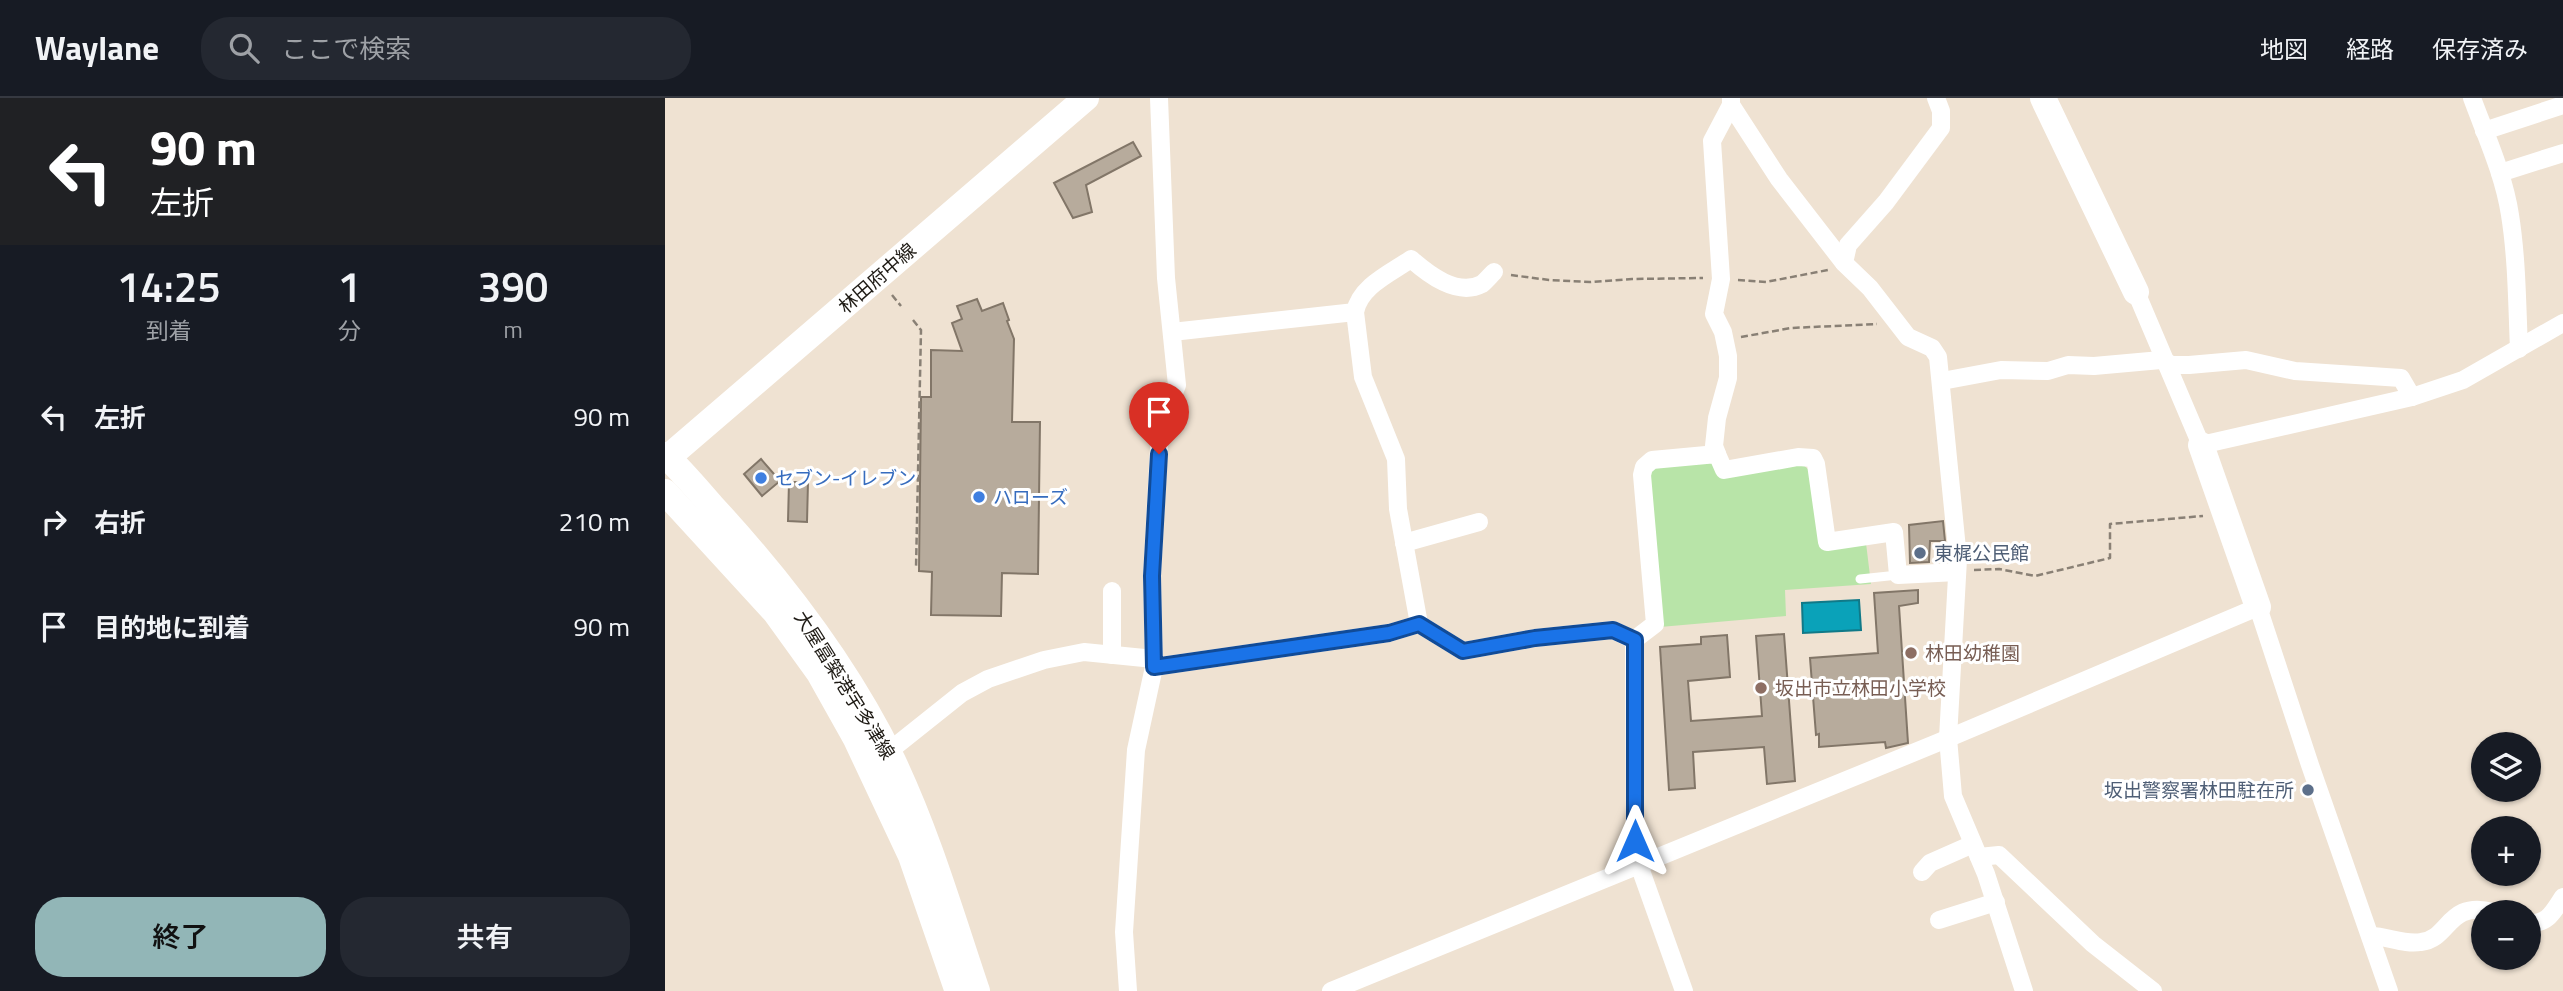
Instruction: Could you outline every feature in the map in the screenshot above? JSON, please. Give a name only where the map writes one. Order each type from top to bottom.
[{"type":"main road","name":"林田府中線","points":[[666,458],[1086,98]]},
{"type":"main road","points":[[2043,98],[2136,292]]},
{"type":"main road","points":[[2201,445],[2259,607]]},
{"type":"main road","name":"大屋冨築港宇多津線","points":[[666,458],[744,541],[792,601],[837,665],[888,752],[937,872],[977,991]]},
{"type":"main road","name":"大屋冨築港宇多津線","points":[[665,492],[775,612],[819,673],[856,739],[911,856],[958,991]]},
{"type":"street","points":[[1128,991],[1123,932],[1136,750],[1154,663],[1152,576],[1160,429],[1177,385],[1166,278],[1159,98]]},
{"type":"street","points":[[1844,262],[1848,245],[1887,202],[1941,128],[1941,111],[1936,98]]},
{"type":"street","points":[[2472,98],[2500,173],[2510,213],[2516,263],[2519,349]]},
{"type":"street","points":[[1731,102],[1779,179],[1844,262],[1870,288],[1908,337],[1932,348],[1938,357],[1958,559],[1948,738],[1953,796],[1996,902],[2024,991]]},
{"type":"street","points":[[1731,102],[1712,141],[1721,279],[1714,314],[1724,336],[1728,356],[1728,378],[1717,418],[1714,446],[1724,470],[1798,457],[1813,458],[1817,464],[1827,542],[1894,532],[1898,575],[1957,572]]},
{"type":"street","points":[[2484,131],[2559,103]]},
{"type":"street","points":[[2500,173],[2563,153]]},
{"type":"street","points":[[1494,272],[1482,284],[1467,288],[1439,280],[1411,259],[1363,293],[1357,302],[1355,312],[1363,377],[1396,459],[1398,509],[1419,624],[1463,651],[1535,638],[1613,630],[1635,640]]},
{"type":"street","points":[[2136,292],[2201,445],[2411,397],[2463,380],[2563,323]]},
{"type":"street","points":[[1172,332],[1355,312]]},
{"type":"street","points":[[1942,381],[2001,370],[2048,370],[2068,365],[2094,366],[2161,360],[2189,365],[2246,360],[2295,371],[2401,378],[2411,397]]},
{"type":"street","points":[[1635,640],[1655,624],[1642,475],[1644,467],[1652,460],[1717,454]]},
{"type":"street","points":[[1404,543],[1479,522]]},
{"type":"street","points":[[1112,591],[1112,654]]},
{"type":"street","points":[[1331,991],[1948,738],[2259,607],[2310,765],[2389,991]]},
{"type":"street","points":[[888,752],[954,698],[988,680],[1044,660],[1084,652],[1112,654],[1154,663],[1389,633],[1419,624]]},
{"type":"street","points":[[1635,640],[1635,841],[1639,865],[1684,991]]},
{"type":"street","points":[[1922,872],[1930,863],[1976,850],[1999,855],[2094,944],[2153,991]]},
{"type":"street","points":[[2541,923],[2551,916],[2563,897]]},
{"type":"street","points":[[1939,920],[1996,902]]},
{"type":"street","points":[[2371,936],[2420,943],[2432,939],[2452,917],[2471,910]]},
{"type":"lane","points":[[1860,579],[1898,575]]},
{"type":"path","points":[[1494,272],[1549,280],[1590,282],[1679,277],[1766,282],[1839,268],[1844,262]]},
{"type":"path","points":[[892,295],[901,306]]},
{"type":"path","points":[[913,320],[921,330],[916,569]]},
{"type":"path","points":[[1724,336],[1748,337],[1791,328],[1897,322]]},
{"type":"path","points":[[1957,572],[1999,569],[2035,576],[2110,558],[2110,524],[2226,515]]},
{"type":"green space","points":[[1713,460],[1723,475],[1798,460],[1810,471],[1821,549],[1866,543],[1871,584],[1785,590],[1786,616],[1660,627],[1647,474],[1654,464]]},
{"type":"water","points":[[1859,600],[1861,630],[1803,633],[1802,603]]},
{"type":"building","points":[[1133,142],[1141,156],[1086,185],[1092,212],[1073,218],[1054,183]]},
{"type":"building","name":"ハローズ","points":[[977,299],[982,311],[1003,303],[1009,320],[1007,321],[1014,339],[1012,422],[1040,422],[1038,574],[1002,573],[1001,616],[931,615],[932,572],[919,571],[921,397],[931,397],[931,350],[962,351],[952,323],[962,319],[957,306]]},
{"type":"building","points":[[761,459],[780,481],[762,496],[744,474]]},
{"type":"building","points":[[789,482],[808,482],[807,522],[788,521]]},
{"type":"building","name":"東梶公民館","points":[[1943,521],[1945,541],[1930,541],[1929,562],[1910,563],[1909,525]]},
{"type":"building","points":[[1918,590],[1918,603],[1899,606],[1908,743],[1886,748],[1885,742],[1819,747],[1810,658],[1878,653],[1874,593]]},
{"type":"building","points":[[1784,634],[1795,781],[1767,784],[1764,747],[1693,752],[1695,788],[1669,790],[1660,647],[1701,644],[1701,637],[1727,635],[1730,677],[1688,681],[1691,721],[1762,716],[1756,636]]},
{"type":"place","name":"セブン-イレブン","points":[[761,478]]},
{"type":"place","name":"ハローズ","points":[[979,497]]},
{"type":"place","name":"東梶公民館","points":[[1920,553]]},
{"type":"place","name":"林田幼稚園","points":[[1911,653]]},
{"type":"place","name":"坂出市立林田小学校","points":[[1761,688]]},
{"type":"place","name":"坂出警察署林田駐在所","points":[[2308,790]]},
{"type":"route","points":[[1159,454],[1152,576],[1154,667],[1389,633],[1419,624],[1463,651],[1535,638],[1613,630],[1635,640],[1635,841]]}]
